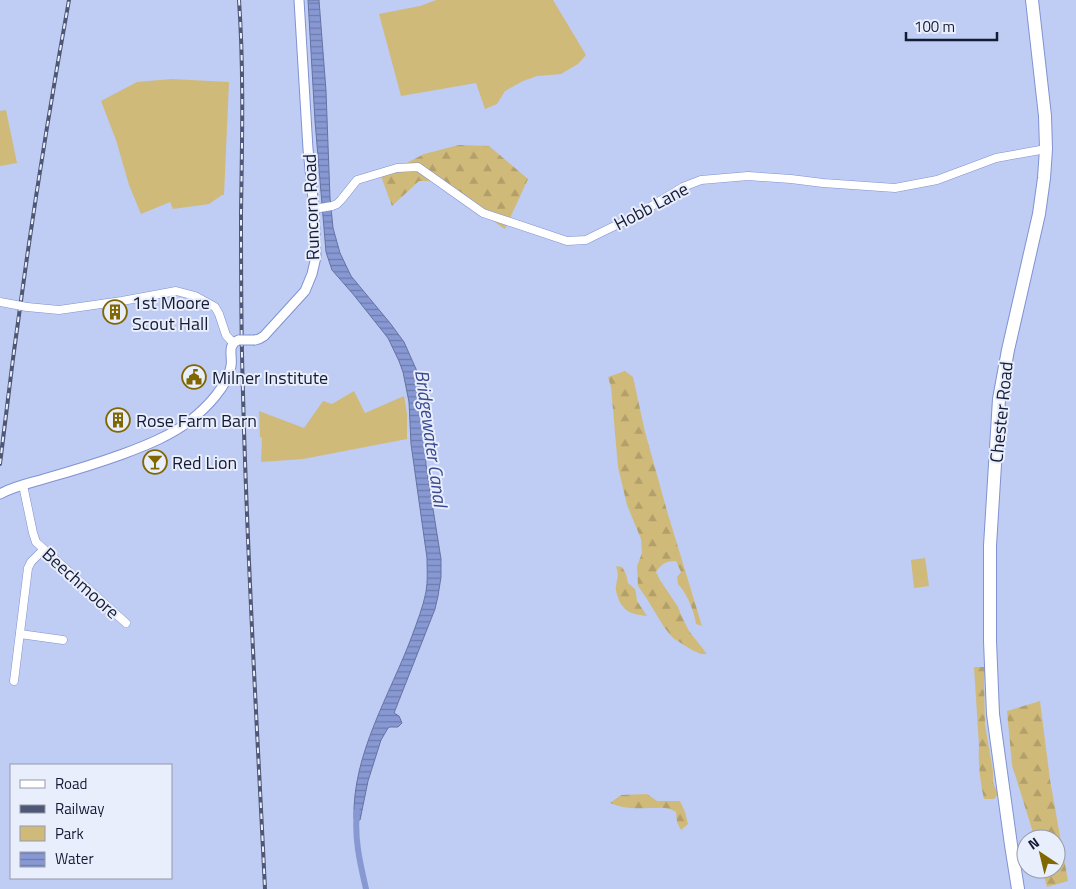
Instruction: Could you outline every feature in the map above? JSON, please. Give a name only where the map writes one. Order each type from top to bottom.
[{"type":"highway","name":"Chester Road","points":[[1018,889],[993,714],[990,641],[990,546],[998,405],[1008,350],[1044,186],[1045,116],[1032,0]]},
{"type":"highway","name":"Chester Road","points":[[1004,797],[1027,889]]},
{"type":"street","name":"Runcorn Road","points":[[236,342],[255,340],[264,336],[306,291],[316,257],[316,208],[308,149],[299,0]]},
{"type":"street","name":"Hobb Lane","points":[[316,208],[332,206],[341,200],[357,180],[398,168],[418,167],[483,213],[567,241],[586,240],[637,214],[683,187],[701,180],[748,176],[895,188],[937,180],[996,158],[1046,149]]},
{"type":"street","points":[[0,302],[59,310],[176,291],[194,296],[215,307],[226,335],[236,342],[231,348],[231,366],[224,385],[206,407],[180,428],[134,450],[2,493]]},
{"type":"street","name":"Beechmoore","points":[[23,485],[36,542],[126,623]]},
{"type":"street","points":[[14,681],[28,568],[31,562],[43,550]]},
{"type":"street","points":[[20,634],[63,640]]},
{"type":"green space","points":[[436,0],[553,0],[586,55],[578,64],[561,74],[537,76],[523,81],[505,91],[497,104],[485,109],[476,83],[401,96],[379,14],[420,6]]},
{"type":"green space","points":[[172,79],[229,82],[224,195],[209,204],[173,209],[170,202],[141,214],[129,185],[116,140],[101,101],[137,82]]},
{"type":"green space","points":[[6,110],[17,163],[0,166],[0,111]]},
{"type":"green space","points":[[459,145],[489,146],[528,179],[505,229],[433,181],[419,181],[392,206],[381,176],[424,154]]},
{"type":"green space","points":[[625,371],[633,377],[645,432],[702,626],[696,624],[690,602],[678,584],[677,577],[681,572],[676,561],[664,564],[656,572],[678,607],[689,631],[707,654],[701,654],[692,650],[673,638],[638,586],[637,566],[642,553],[641,539],[627,505],[618,467],[611,387],[608,377]]},
{"type":"green space","points":[[354,391],[365,413],[404,396],[407,414],[407,439],[303,459],[261,462],[262,438],[260,437],[259,411],[304,428],[323,401],[332,404]]},
{"type":"green space","points":[[925,558],[929,586],[914,588],[911,560]]},
{"type":"green space","points":[[616,566],[622,567],[628,583],[635,589],[637,601],[647,616],[630,612],[620,603],[616,589],[618,576]]},
{"type":"green space","points":[[974,667],[986,667],[984,682],[985,725],[993,771],[993,783],[998,794],[994,799],[984,799],[981,786]]},
{"type":"green space","points":[[1040,701],[1050,780],[1059,829],[1032,829],[1012,765],[1007,711]]},
{"type":"green space","points":[[647,794],[657,801],[680,801],[688,824],[681,830],[677,822],[676,812],[670,809],[629,808],[610,803],[621,795]]},
{"type":"green space","points":[[1066,870],[1068,881],[1047,887],[1045,879],[1066,879]]},
{"type":"water","points":[[308,0],[319,0],[333,228],[340,253],[351,276],[404,342],[416,369],[424,427],[426,465],[441,559],[441,577],[435,609],[394,713],[399,716],[402,723],[398,727],[388,728],[381,740],[368,781],[360,820],[354,819],[359,771],[374,725],[422,609],[427,588],[427,558],[411,444],[409,402],[403,372],[388,338],[332,270],[326,252],[315,121]]},
{"type":"waterway","name":"Bridgewater Canal","points":[[357,811],[357,841],[366,889]]},
{"type":"railway","points":[[0,464],[31,232],[69,0]]},
{"type":"railway","points":[[239,0],[242,81],[242,371],[252,641],[265,889]]},
{"type":"place","name":"1st Moore Scout Hall","points":[[115,312]]},
{"type":"place","name":"Milner Institute","points":[[194,377]]},
{"type":"place","name":"Rose Farm Barn","points":[[118,420]]},
{"type":"place","name":"Red Lion","points":[[155,462]]}]
